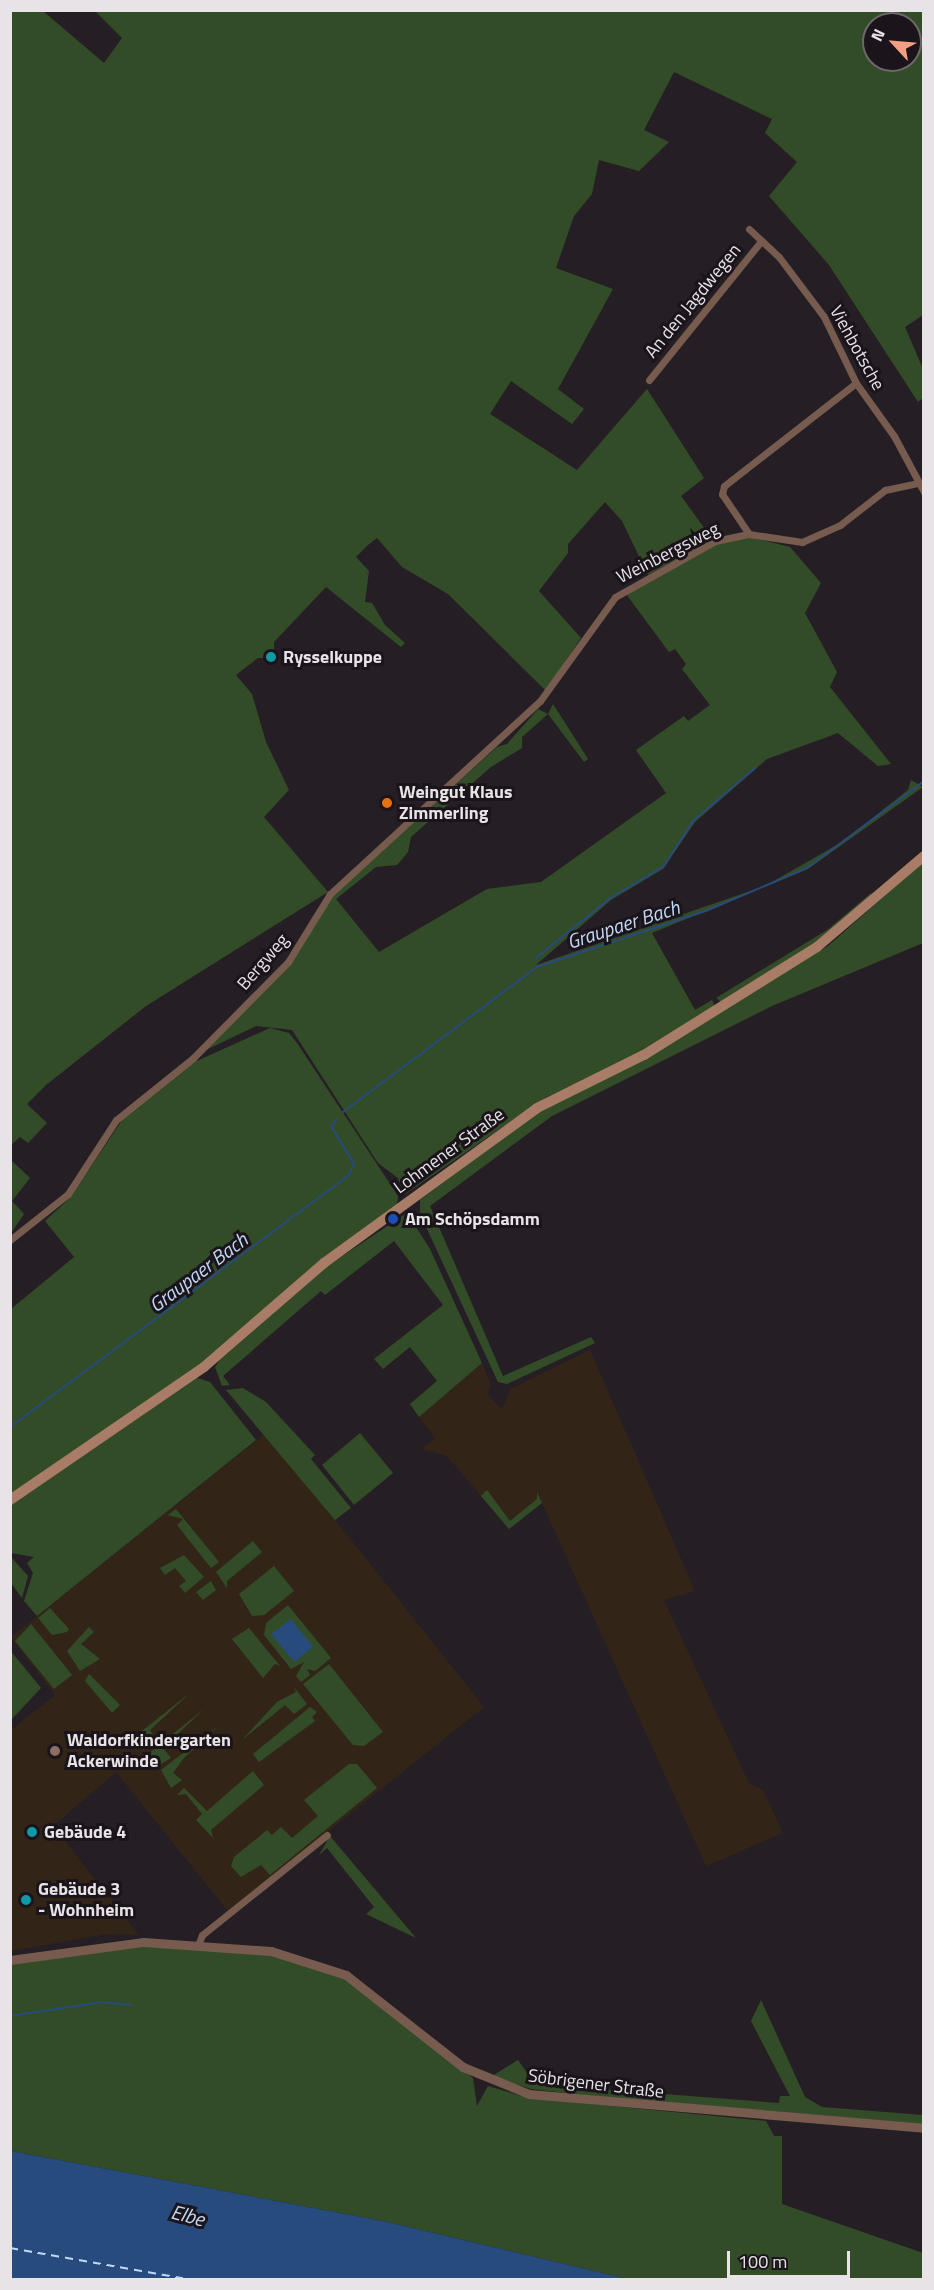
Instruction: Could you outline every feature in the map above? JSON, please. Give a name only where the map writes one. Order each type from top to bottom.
[{"type":"main road","name":"Lohmener Straße","points":[[10,1500],[204,1367],[324,1263],[537,1108],[644,1055],[818,947],[924,856]]},
{"type":"street","name":"Viehbotsche","points":[[749,229],[780,256],[824,317],[856,383],[894,436],[917,483],[924,492]]},
{"type":"street","name":"An den Jagdwegen","points":[[649,380],[761,241]]},
{"type":"street","points":[[749,534],[722,494],[724,486],[856,383]]},
{"type":"street","name":"Weinbergsweg","points":[[540,701],[615,597],[715,541],[749,534],[802,542],[840,525],[885,490],[917,483]]},
{"type":"street","name":"Bergweg","points":[[10,1240],[69,1194],[116,1120],[193,1058],[288,962],[330,894],[540,701]]},
{"type":"street","points":[[198,1945],[202,1935],[327,1835]]},
{"type":"street","name":"Söbrigener Straße","points":[[10,1960],[113,1944],[198,1945],[271,1951],[333,1968],[373,1992],[463,2067],[529,2094],[924,2128]]},
{"type":"shaded area","points":[[590,1350],[695,1591],[664,1600],[749,1783],[763,1790],[783,1833],[706,1866],[542,1503],[509,1529],[447,1456],[422,1449],[435,1438],[419,1417],[482,1363],[491,1385],[487,1394],[502,1409],[510,1389]]},
{"type":"shaded area","points":[[266,1433],[484,1707],[228,1911],[116,1772],[53,1826],[139,1935],[106,1934],[11,1951],[11,1730],[55,1695],[11,1637]]},
{"type":"green space","points":[[11,11],[43,11],[104,63],[122,38],[95,11],[923,11],[923,315],[905,327],[923,369],[923,398],[918,402],[829,265],[769,196],[797,162],[765,133],[772,119],[674,72],[644,130],[669,142],[639,171],[599,160],[592,194],[574,216],[556,268],[613,289],[558,389],[584,409],[572,424],[511,381],[490,414],[577,470],[647,389],[704,478],[681,496],[713,540],[648,575],[622,521],[605,502],[568,544],[568,553],[539,591],[581,638],[546,691],[448,594],[402,567],[377,538],[368,545],[356,557],[369,571],[365,602],[372,603],[385,625],[405,643],[401,647],[326,587],[274,642],[274,658],[258,658],[236,675],[252,694],[266,742],[289,790],[264,817],[328,892],[146,1006],[46,1085],[27,1104],[47,1123],[28,1143],[20,1137],[11,1145]]},
{"type":"green space","points":[[750,537],[790,547],[821,583],[805,613],[837,672],[830,687],[891,764],[878,766],[838,733],[767,759],[695,822],[663,869],[611,900],[536,965],[765,886],[842,842],[908,790],[911,780],[923,787],[808,869],[652,933],[695,1010],[712,1000],[715,1006],[638,1054],[545,1098],[404,1195],[398,1178],[378,1163],[292,1030],[256,1026],[202,1052],[290,963],[332,895],[497,747],[507,744],[538,709],[548,714],[522,737],[522,748],[491,767],[411,837],[408,852],[397,865],[376,867],[336,899],[379,952],[487,889],[541,882],[666,793],[636,750],[684,716],[688,721],[710,705],[682,669],[686,664],[675,649],[669,652],[626,594],[716,543]]},
{"type":"green space","points":[[553,704],[588,759],[584,762],[548,714]]},
{"type":"green space","points":[[923,862],[923,943],[772,1006],[552,1116],[430,1206],[503,1376],[591,1337],[595,1343],[507,1384],[498,1382],[420,1214],[420,1200],[539,1111],[828,946]]},
{"type":"green space","points":[[871,893],[874,897],[821,940],[721,1002],[716,998],[827,930]]},
{"type":"green space","points":[[270,1028],[289,1033],[297,1043],[398,1196],[397,1204],[203,1363],[11,1494],[11,1309],[74,1257],[45,1221],[71,1197],[126,1114],[190,1064]]},
{"type":"green space","points":[[10,1159],[30,1178],[12,1201],[24,1214],[11,1233]]},
{"type":"green space","points":[[407,1213],[430,1249],[482,1363],[419,1417],[410,1404],[437,1381],[410,1347],[383,1369],[374,1359],[443,1305],[394,1241],[325,1295],[321,1291],[223,1376],[230,1385],[222,1386],[215,1367],[219,1361],[326,1267]]},
{"type":"green space","points":[[197,1378],[210,1382],[256,1440],[37,1616],[24,1601],[33,1573],[27,1563],[34,1557],[11,1553],[11,1505]]},
{"type":"green space","points":[[243,1388],[266,1402],[315,1455],[311,1459],[351,1508],[335,1520],[226,1390]]},
{"type":"green space","points":[[360,1433],[393,1473],[354,1505],[322,1465]]},
{"type":"green space","points":[[487,1490],[510,1521],[537,1499],[537,1492],[542,1503],[509,1529],[481,1496]]},
{"type":"green space","points":[[176,1509],[219,1562],[211,1568],[177,1525],[183,1519],[168,1515]]},
{"type":"green space","points":[[253,1541],[262,1552],[227,1581],[227,1588],[216,1572]]},
{"type":"green space","points":[[184,1555],[204,1577],[185,1593],[179,1586],[186,1581],[175,1568],[165,1575],[160,1568]]},
{"type":"green space","points":[[11,1557],[28,1576],[22,1598],[11,1583]]},
{"type":"green space","points":[[274,1566],[294,1591],[264,1615],[252,1616],[239,1594]]},
{"type":"green space","points":[[211,1581],[216,1590],[203,1600],[196,1592]]},
{"type":"green space","points":[[288,1605],[331,1658],[315,1671],[307,1669],[310,1675],[301,1682],[296,1676],[304,1662],[291,1669],[264,1635],[266,1623]]},
{"type":"green space","points":[[50,1608],[69,1629],[67,1632],[52,1635],[38,1618]]},
{"type":"green space","points":[[31,1624],[72,1675],[54,1689],[15,1641]]},
{"type":"green space","points":[[89,1627],[94,1632],[81,1644],[100,1659],[80,1671],[67,1651]]},
{"type":"green space","points":[[249,1628],[280,1666],[275,1664],[263,1678],[232,1639]]},
{"type":"green space","points":[[10,1650],[41,1688],[11,1720],[10,1720]]},
{"type":"green space","points":[[329,1664],[383,1732],[364,1746],[353,1745],[303,1684]]},
{"type":"green space","points":[[89,1674],[120,1705],[112,1713],[85,1681]]},
{"type":"green space","points":[[294,1687],[307,1704],[294,1714],[285,1705],[242,1740],[277,1702],[296,1692]]},
{"type":"green space","points":[[190,1693],[150,1730],[157,1741],[142,1751],[146,1745],[133,1738]]},
{"type":"green space","points":[[310,1707],[317,1712],[312,1717],[315,1721],[259,1762],[253,1754]]},
{"type":"green space","points":[[204,1709],[163,1748],[171,1758],[155,1768],[160,1762],[154,1755],[148,1759],[148,1754]]},
{"type":"green space","points":[[218,1726],[183,1759],[173,1773],[182,1780],[171,1788],[161,1770]]},
{"type":"green space","points":[[349,1764],[357,1764],[377,1788],[270,1875],[261,1865],[241,1877],[231,1866],[234,1857],[267,1830],[272,1835],[281,1827],[292,1838],[318,1816],[304,1800]]},
{"type":"green space","points":[[253,1771],[264,1785],[211,1830],[213,1838],[196,1820],[202,1814],[186,1794],[177,1795],[184,1788],[207,1811]]},
{"type":"green space","points":[[330,1836],[416,1938],[366,1914],[374,1907],[327,1848],[319,1855]]},
{"type":"green space","points":[[144,1945],[269,1954],[317,1965],[356,1985],[473,2078],[477,2106],[488,2086],[528,2098],[766,2121],[774,2136],[782,2136],[782,2204],[923,2253],[923,2279],[628,2279],[383,2221],[11,2151],[11,1964]]},
{"type":"green space","points":[[761,2000],[805,2097],[822,2107],[923,2115],[923,2124],[531,2089],[492,2076],[518,2060],[535,2084],[779,2103],[780,2096],[790,2096],[751,2021]]},
{"type":"water","points":[[291,1619],[313,1647],[294,1662],[271,1634]]},
{"type":"water","name":"Elbe","points":[[11,2151],[383,2221],[628,2279],[11,2279]]},
{"type":"waterway","points":[[536,958],[609,899],[664,866],[693,821],[755,768]]},
{"type":"waterway","name":"Graupaer Bach","points":[[343,1112],[537,967],[708,910],[807,868],[924,781]]},
{"type":"waterway","name":"Graupaer Bach","points":[[10,1427],[348,1176],[354,1164],[331,1126],[336,1120]]},
{"type":"waterway","points":[[10,2016],[102,2002],[131,2005]]},
{"type":"ferry route","points":[[10,2248],[194,2280]]},
{"type":"place","name":"Rysselkuppe","points":[[271,657]]},
{"type":"place","name":"Weingut Klaus Zimmerling","points":[[387,803]]},
{"type":"place","name":"Am Schöpsdamm","points":[[393,1219]]},
{"type":"place","name":"Waldorfkindergarten Ackerwinde","points":[[55,1751]]},
{"type":"place","name":"Gebäude 4","points":[[32,1832]]},
{"type":"place","name":"Gebäude 3 - Wohnheim","points":[[26,1900]]}]
